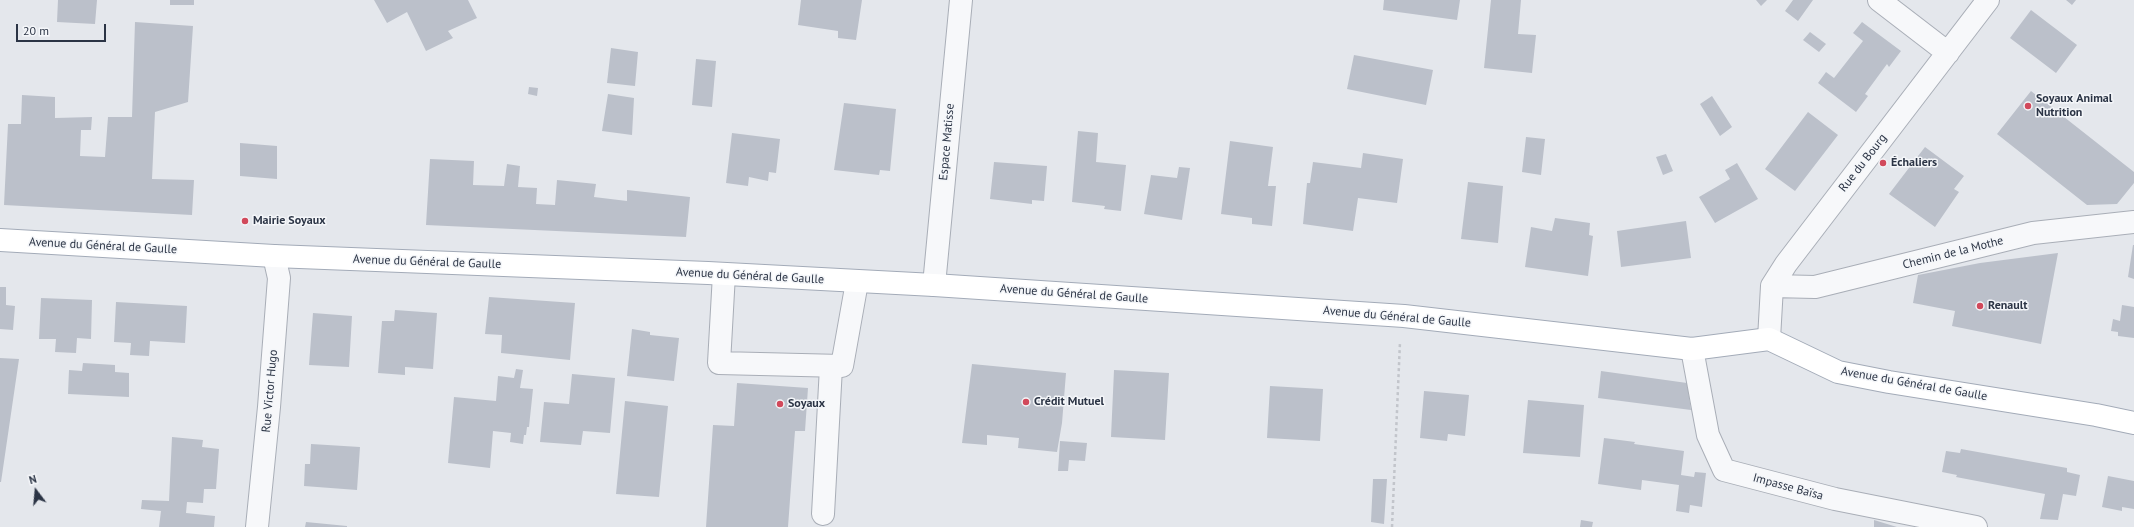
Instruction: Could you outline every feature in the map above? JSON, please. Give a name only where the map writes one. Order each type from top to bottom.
[{"type":"main road","name":"Avenue du Général de Gaulle","points":[[0,240],[274,256],[724,274],[934,285],[1404,316],[1692,349],[1769,339],[1838,372],[1889,382],[2096,414],[2134,423]]},
{"type":"street","name":"Espace Matisse","points":[[934,285],[961,0]]},
{"type":"street","points":[[1879,0],[1948,53]]},
{"type":"street","name":"Rue du Bourg","points":[[1769,339],[1772,286],[1786,264],[1988,0]]},
{"type":"street","name":"Chemin de la Mothe","points":[[1772,286],[1815,287],[2033,233],[2134,222]]},
{"type":"street","name":"Rue Victor Hugo","points":[[257,527],[279,278],[274,256]]},
{"type":"street","points":[[724,274],[719,363],[831,367],[842,366],[857,282]]},
{"type":"street","name":"Impasse Baïsa","points":[[1692,349],[1708,435],[1724,470],[1835,499],[1976,527]]},
{"type":"street","points":[[823,514],[831,367]]},
{"type":"path","points":[[1392,527],[1398,352],[1404,316]]},
{"type":"building","points":[[58,0],[97,0],[95,24],[57,22]]},
{"type":"building","points":[[170,0],[194,0],[194,5],[170,5]]},
{"type":"building","points":[[374,0],[468,0],[477,18],[448,31],[453,38],[426,51],[407,12],[387,23]]},
{"type":"building","points":[[801,0],[862,0],[856,40],[838,38],[838,31],[798,25]]},
{"type":"building","points":[[1384,0],[1460,0],[1457,20],[1383,10]]},
{"type":"building","points":[[1491,0],[1521,0],[1518,34],[1536,35],[1532,73],[1484,68]]},
{"type":"building","points":[[1756,0],[1767,0],[1761,6]]},
{"type":"building","points":[[1793,0],[1813,0],[1798,21],[1785,11]]},
{"type":"building","points":[[2066,0],[2076,0],[2072,5]]},
{"type":"building","points":[[2031,10],[2077,45],[2056,73],[2010,38]]},
{"type":"building","points":[[135,22],[193,26],[188,102],[155,112],[152,179],[194,180],[192,215],[4,205],[8,124],[21,124],[22,95],[55,97],[55,118],[92,117],[91,130],[81,130],[80,156],[105,157],[108,117],[132,117]]},
{"type":"building","points":[[1862,22],[1901,51],[1889,67],[1887,64],[1865,94],[1868,96],[1856,112],[1818,83],[1826,72],[1834,78],[1863,41],[1853,33]]},
{"type":"building","points":[[1810,32],[1826,44],[1819,52],[1803,40]]},
{"type":"building","points":[[611,48],[638,52],[635,86],[607,83]]},
{"type":"building","points":[[1354,55],[1433,70],[1426,105],[1347,89]]},
{"type":"building","points":[[696,59],[716,61],[712,107],[692,105]]},
{"type":"building","points":[[529,87],[538,88],[537,96],[528,94]]},
{"type":"building","points":[[2031,91],[2134,172],[2134,183],[2117,204],[2087,205],[1997,134]]},
{"type":"building","points":[[608,94],[634,98],[632,135],[602,131]]},
{"type":"building","points":[[1712,96],[1732,127],[1720,136],[1700,104]]},
{"type":"building","points":[[844,103],[896,109],[890,171],[880,170],[879,175],[834,170]]},
{"type":"building","points":[[1808,112],[1838,135],[1795,191],[1765,169]]},
{"type":"building","points":[[1078,131],[1098,133],[1096,162],[1126,165],[1121,211],[1104,209],[1105,206],[1072,202]]},
{"type":"building","points":[[732,133],[780,139],[776,173],[769,172],[768,181],[749,177],[748,186],[726,183]]},
{"type":"building","points":[[1526,137],[1545,139],[1541,175],[1522,172]]},
{"type":"building","points":[[1230,141],[1273,147],[1268,186],[1276,186],[1272,226],[1252,224],[1252,218],[1221,214]]},
{"type":"building","points":[[240,143],[277,146],[277,179],[240,176]]},
{"type":"building","points":[[1925,147],[1964,176],[1954,189],[1959,192],[1935,227],[1889,194]]},
{"type":"building","points":[[1363,153],[1403,159],[1397,203],[1358,198],[1353,231],[1303,224],[1307,183],[1310,183],[1313,162],[1361,168]]},
{"type":"building","points":[[1666,154],[1673,171],[1663,175],[1656,157]]},
{"type":"building","points":[[430,159],[474,161],[473,185],[504,186],[507,164],[520,166],[518,187],[537,188],[536,204],[555,205],[557,180],[596,184],[594,197],[627,201],[627,190],[690,197],[686,237],[426,225]]},
{"type":"building","points":[[994,162],[1047,166],[1044,201],[1032,200],[1032,204],[990,199]]},
{"type":"building","points":[[1737,163],[1758,199],[1715,223],[1699,197],[1730,179],[1725,170]]},
{"type":"building","points":[[1179,167],[1190,168],[1182,220],[1144,214],[1151,175],[1177,178]]},
{"type":"building","points":[[1468,182],[1503,186],[1498,243],[1461,239]]},
{"type":"building","points":[[1555,218],[1590,223],[1589,235],[1593,236],[1588,276],[1525,267],[1531,227],[1552,231]]},
{"type":"building","points":[[1686,221],[1691,258],[1621,267],[1617,231]]},
{"type":"building","points":[[2134,245],[2134,279],[2128,277]]},
{"type":"building","points":[[2058,253],[2041,344],[1952,326],[1955,311],[1913,303],[1918,275],[1980,263]]},
{"type":"building","points":[[0,287],[6,287],[6,305],[15,306],[13,330],[0,329]]},
{"type":"building","points":[[489,297],[575,303],[570,360],[501,353],[502,335],[485,334]]},
{"type":"building","points":[[41,298],[92,300],[91,339],[77,338],[76,353],[55,352],[56,339],[39,339]]},
{"type":"building","points":[[116,302],[187,306],[185,343],[150,341],[149,356],[130,355],[131,343],[114,342]]},
{"type":"building","points":[[2122,305],[2134,307],[2134,338],[2118,336],[2118,332],[2111,331],[2113,319],[2120,321]]},
{"type":"building","points":[[395,310],[437,313],[433,369],[405,367],[405,375],[378,373],[382,321],[394,321]]},
{"type":"building","points":[[313,313],[352,316],[349,367],[309,365]]},
{"type":"building","points":[[632,329],[650,332],[650,335],[679,338],[674,381],[627,376]]},
{"type":"building","points":[[0,358],[19,359],[1,482],[0,482]]},
{"type":"building","points":[[83,363],[115,365],[115,372],[129,373],[129,397],[68,394],[69,370],[82,371]]},
{"type":"building","points":[[972,364],[1066,373],[1062,423],[1057,452],[1018,448],[1019,438],[987,435],[987,445],[962,443]]},
{"type":"building","points":[[516,369],[523,370],[520,388],[533,389],[529,427],[527,427],[526,435],[524,435],[523,444],[510,442],[511,433],[493,431],[490,468],[448,463],[454,397],[496,401],[498,376],[514,378]]},
{"type":"building","points":[[1114,370],[1169,373],[1165,440],[1111,437]]},
{"type":"building","points":[[1601,371],[1687,383],[1691,410],[1598,398]]},
{"type":"building","points":[[572,374],[615,378],[610,433],[583,431],[581,445],[540,442],[544,402],[569,404]]},
{"type":"building","points":[[737,383],[808,388],[805,431],[795,431],[788,527],[706,527],[713,425],[734,426]]},
{"type":"building","points":[[1270,386],[1323,389],[1320,441],[1267,438]]},
{"type":"building","points":[[1424,391],[1469,395],[1465,436],[1448,434],[1447,441],[1420,438]]},
{"type":"building","points":[[1528,400],[1584,405],[1580,457],[1523,453]]},
{"type":"building","points":[[625,401],[668,406],[659,497],[616,494]]},
{"type":"building","points":[[172,437],[203,440],[202,447],[219,449],[216,489],[204,489],[203,503],[187,502],[186,513],[215,516],[214,527],[159,527],[161,511],[141,509],[142,500],[169,501]]},
{"type":"building","points":[[1604,438],[1684,451],[1681,475],[1694,477],[1695,472],[1706,473],[1702,507],[1690,505],[1689,513],[1676,511],[1679,485],[1642,480],[1641,490],[1598,484]]},
{"type":"building","points":[[1060,441],[1087,443],[1085,461],[1069,460],[1068,471],[1058,471]]},
{"type":"building","points":[[311,444],[360,447],[357,490],[304,486],[305,464],[310,464]]},
{"type":"building","points":[[1961,449],[2067,468],[2067,472],[2080,475],[2076,496],[2063,494],[2058,520],[2040,519],[2045,494],[1956,477],[1957,475],[1942,472],[1946,451],[1960,453]]},
{"type":"building","points":[[2108,476],[2134,481],[2134,509],[2122,507],[2122,511],[2102,507]]},
{"type":"building","points":[[1373,479],[1387,479],[1384,524],[1371,522]]},
{"type":"building","points":[[1581,520],[1593,522],[1592,527],[1580,527]]},
{"type":"building","points":[[1874,520],[1897,527],[1874,527]]},
{"type":"building","points":[[306,522],[347,526],[347,527],[305,527]]},
{"type":"place","name":"Soyaux Animal Nutrition","points":[[2028,106]]},
{"type":"place","name":"Échaliers","points":[[1883,163]]},
{"type":"place","name":"Mairie Soyaux","points":[[245,221]]},
{"type":"place","name":"Renault","points":[[1980,306]]},
{"type":"place","name":"Crédit Mutuel","points":[[1026,402]]},
{"type":"place","name":"Soyaux","points":[[780,404]]}]
